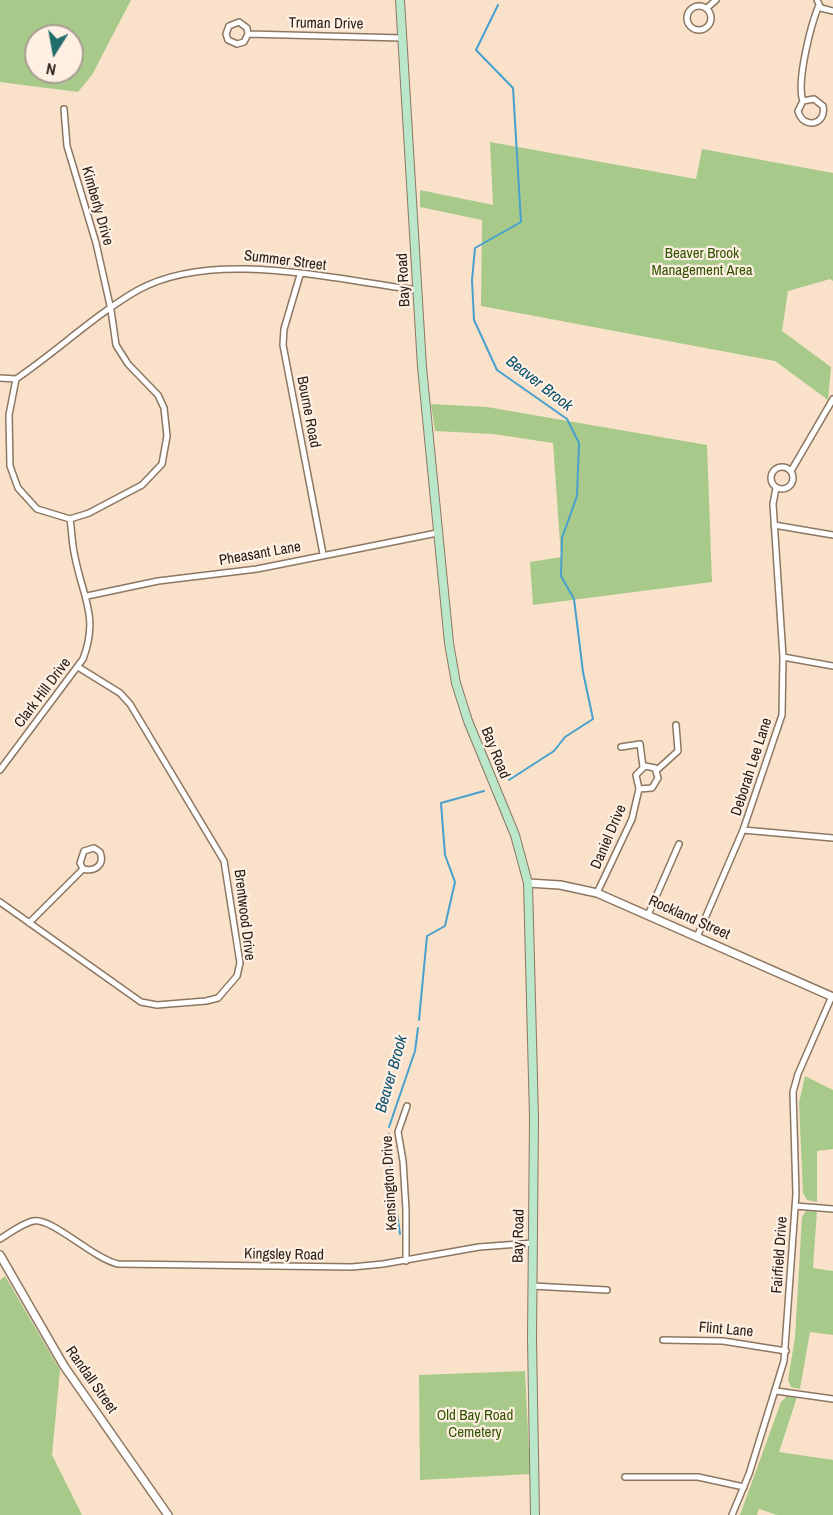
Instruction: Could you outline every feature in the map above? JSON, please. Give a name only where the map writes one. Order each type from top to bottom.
[{"type":"main road","name":"Bay Road","points":[[400,0],[418,291],[443,598],[456,683],[468,721],[515,836],[528,883],[534,1118],[532,1286],[535,1515]]},
{"type":"street","points":[[707,8],[716,0]]},
{"type":"street","points":[[818,3],[824,10],[833,11]]},
{"type":"street","points":[[803,101],[814,99],[823,105],[824,111],[819,121],[808,123],[798,111],[803,101],[801,83],[818,3]]},
{"type":"street","points":[[700,6],[707,8],[711,15],[709,24],[702,29],[691,27],[687,19],[690,10],[700,6]]},
{"type":"street","name":"Truman Drive","points":[[239,22],[247,28],[249,34],[244,42],[237,44],[228,40],[226,34],[229,26],[239,22]]},
{"type":"street","name":"Truman Drive","points":[[249,34],[402,38]]},
{"type":"street","name":"Kimberly Drive","points":[[64,109],[67,146],[96,243],[119,351],[162,402],[166,422],[164,458],[159,470],[142,485],[99,509],[70,519]]},
{"type":"street","name":"Summer Street","points":[[16,379],[139,290],[186,274],[237,267],[418,291]]},
{"type":"street","name":"Bourne Road","points":[[300,275],[284,329],[283,345],[323,554]]},
{"type":"street","points":[[0,378],[16,379],[9,415],[8,449],[18,488],[37,509],[52,516],[70,519]]},
{"type":"street","points":[[776,488],[783,489],[790,486],[793,480],[791,471],[833,399]]},
{"type":"street","points":[[0,452],[8,449]]},
{"type":"street","name":"Deborah Lee Lane","points":[[697,937],[743,830],[782,715],[783,657],[773,504],[776,488],[771,479],[773,471],[783,466],[791,471]]},
{"type":"street","name":"Clark Hill Drive","points":[[0,770],[78,667],[87,651],[92,630],[87,596],[74,556],[70,519]]},
{"type":"street","points":[[774,525],[833,535]]},
{"type":"street","name":"Pheasant Lane","points":[[87,596],[158,581],[257,569],[437,533]]},
{"type":"street","points":[[783,657],[833,666]]},
{"type":"street","name":"Brentwood Drive","points":[[0,902],[141,1002],[157,1005],[218,998],[237,976],[240,963],[224,861],[130,704],[120,693],[78,667]]},
{"type":"street","points":[[621,747],[640,744],[643,767],[652,766],[657,770],[678,751],[676,725]]},
{"type":"street","name":"Daniel Drive","points":[[597,893],[632,819],[639,789],[636,778],[643,767]]},
{"type":"street","name":"Daniel Drive","points":[[639,789],[649,789],[654,785],[658,778],[657,770]]},
{"type":"street","points":[[743,830],[833,838]]},
{"type":"street","points":[[648,915],[679,844]]},
{"type":"street","points":[[94,848],[100,852],[102,860],[97,868],[83,869],[80,863],[84,851],[94,848]]},
{"type":"street","points":[[29,922],[83,869]]},
{"type":"street","name":"Rockland Street","points":[[528,883],[560,885],[597,893],[833,996]]},
{"type":"street","name":"Fairfield Drive","points":[[732,1515],[744,1487],[776,1390],[786,1351],[795,1206],[793,1092],[833,996]]},
{"type":"street","name":"Kensington Drive","points":[[406,1261],[403,1161],[398,1132],[407,1106]]},
{"type":"street","points":[[795,1206],[833,1209]]},
{"type":"street","name":"Kingsley Road","points":[[0,1239],[31,1221],[45,1222],[96,1257],[118,1264],[314,1268],[352,1267],[406,1261],[479,1247],[533,1243]]},
{"type":"street","name":"Randall Street","points":[[0,1255],[64,1366],[168,1515]]},
{"type":"street","points":[[532,1286],[607,1290]]},
{"type":"street","name":"Flint Lane","points":[[663,1340],[723,1341],[786,1351]]},
{"type":"street","points":[[776,1390],[833,1400]]},
{"type":"street","points":[[625,1477],[698,1477],[744,1487]]},
{"type":"green space","points":[[0,0],[131,0],[92,75],[78,92],[0,82]]},
{"type":"green space","name":"Beaver Brook Management Area","points":[[490,142],[696,179],[702,149],[833,173],[833,281],[830,279],[788,291],[782,331],[831,367],[828,400],[775,361],[481,306],[482,220],[420,207],[420,190],[493,205]]},
{"type":"green space","points":[[431,404],[487,407],[707,445],[712,582],[533,605],[530,562],[561,557],[553,443],[493,434],[435,431]]},
{"type":"green space","points":[[805,1076],[833,1090],[833,1149],[817,1151],[817,1202],[807,1200],[803,1193],[799,1103]]},
{"type":"green space","points":[[817,1210],[813,1268],[833,1271],[833,1335],[810,1332],[800,1389],[791,1387],[788,1380],[795,1337],[802,1217],[806,1211]]},
{"type":"green space","points":[[5,1276],[60,1370],[52,1455],[82,1515],[0,1515],[0,1280]]},
{"type":"green space","name":"Old Bay Road Cemetery","points":[[525,1371],[530,1474],[420,1480],[419,1375]]},
{"type":"green space","points":[[787,1396],[797,1397],[779,1452],[833,1460],[833,1515],[777,1515],[759,1509],[757,1515],[740,1515],[781,1402]]},
{"type":"waterway","name":"Beaver Brook","points":[[498,5],[476,50],[513,88],[521,222],[475,248],[472,280],[474,320],[497,370],[567,419],[579,443],[577,496],[562,538],[561,576],[574,599],[583,672],[593,719],[565,737],[554,751],[509,780]]},
{"type":"waterway","name":"Beaver Brook","points":[[419,1020],[427,936],[445,926],[455,882],[445,855],[441,803],[484,791]]},
{"type":"waterway","name":"Beaver Brook","points":[[389,1127],[415,1051],[418,1028]]},
{"type":"waterway","name":"Beaver Brook","points":[[389,1134],[389,1160],[400,1234]]}]
